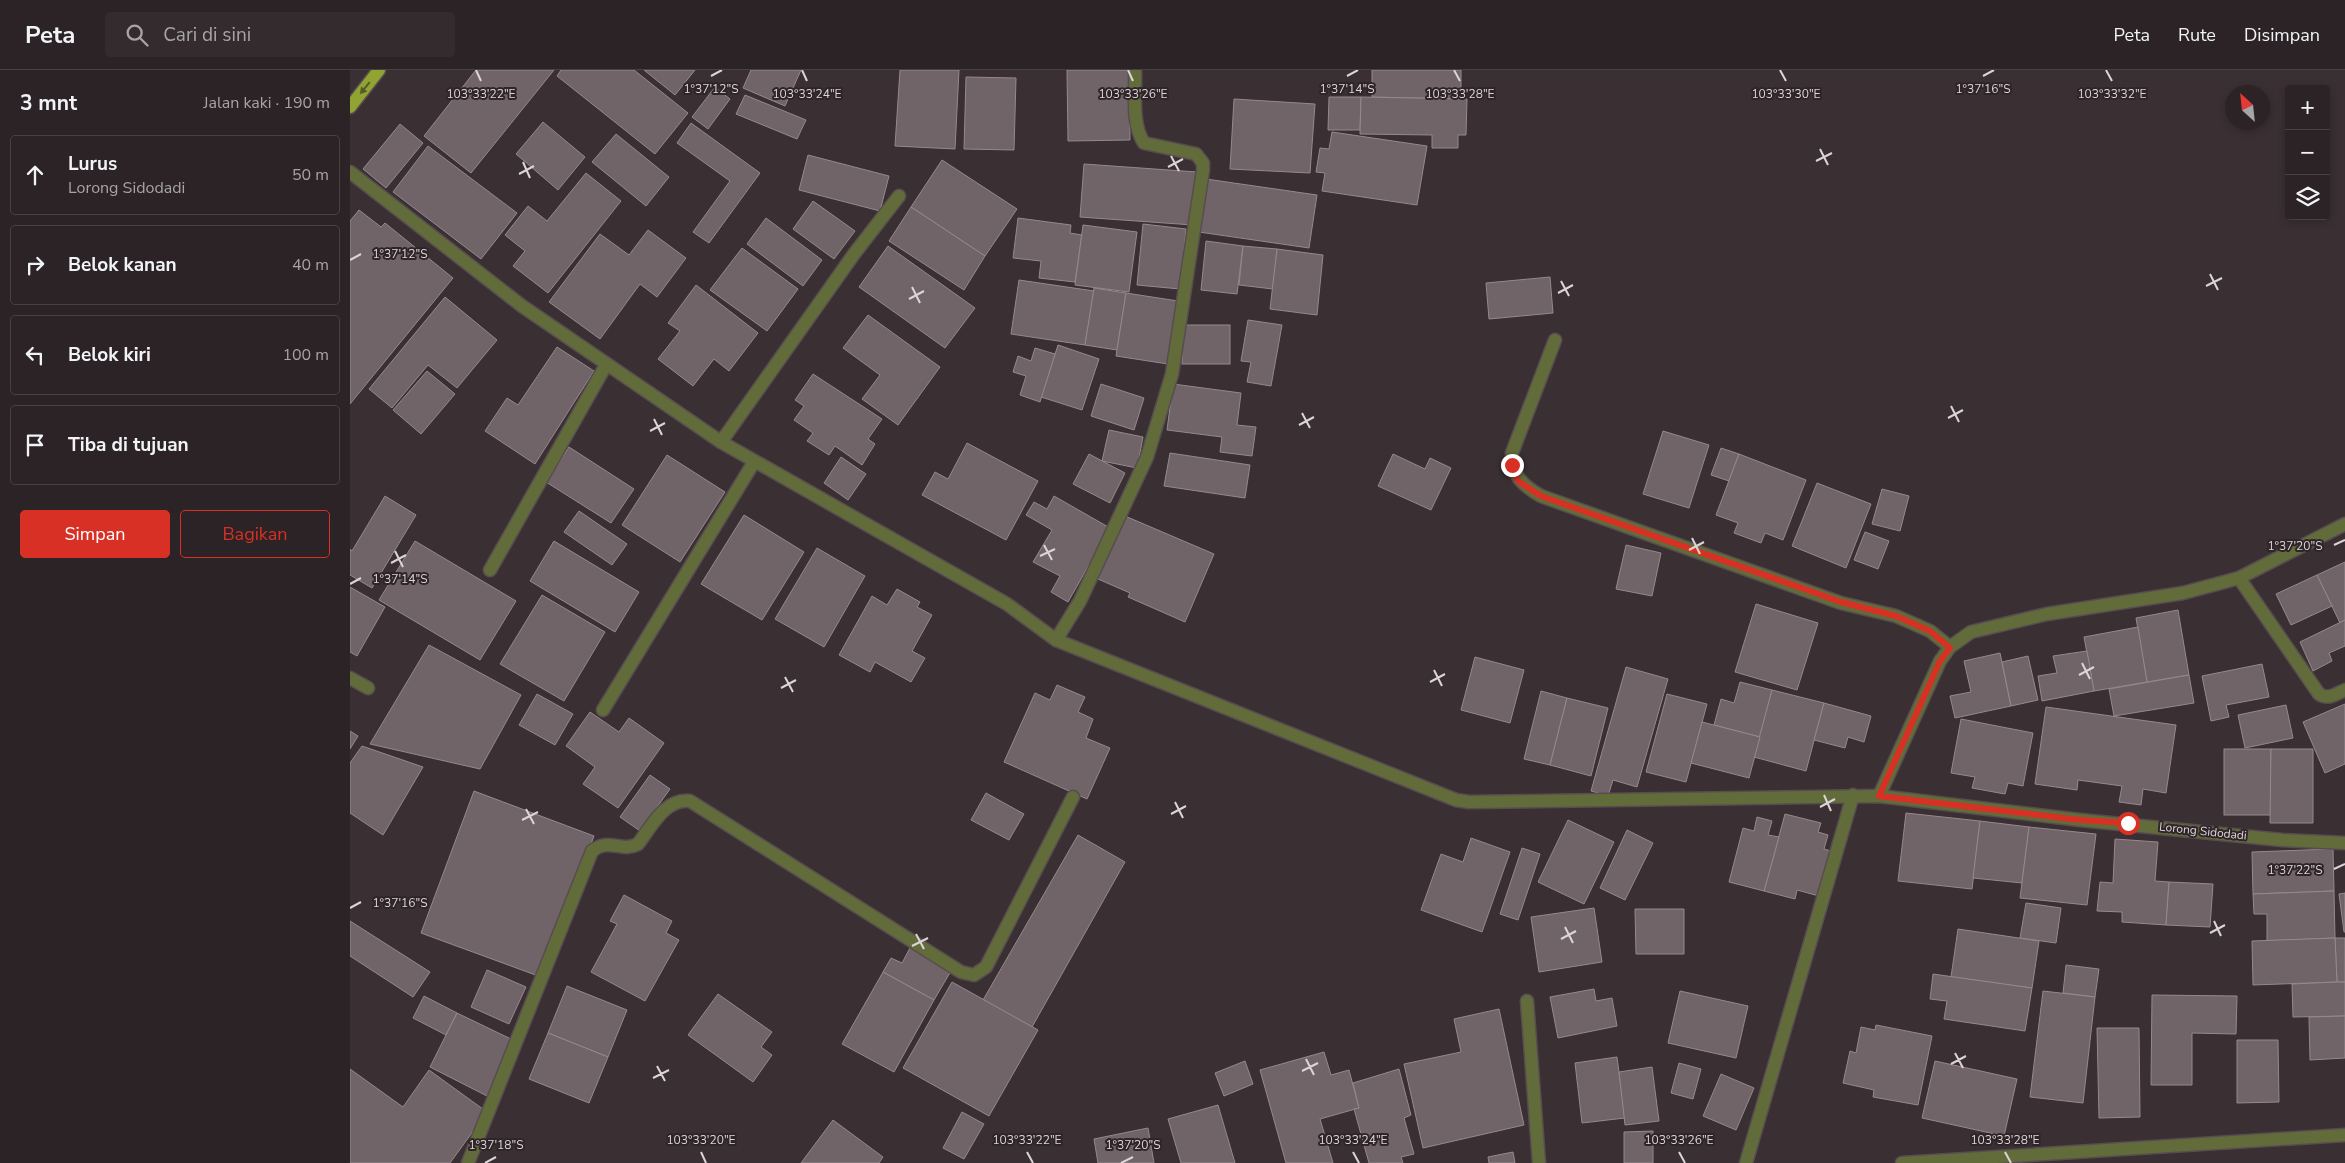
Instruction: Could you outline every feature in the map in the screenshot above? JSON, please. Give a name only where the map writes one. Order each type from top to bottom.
[{"type":"main road","points":[[350,107],[379,70]]},
{"type":"street","points":[[1056,640],[1080,601],[1147,457],[1172,374],[1203,170],[1203,163],[1196,154],[1144,143],[1138,135],[1135,70]]},
{"type":"street","name":"Lorong Sidodadi","points":[[350,172],[522,306],[721,442],[1007,604],[1056,640],[1456,800],[1468,802],[1879,796],[2080,820],[2282,840],[2345,843]]},
{"type":"street","points":[[721,442],[854,254],[899,196]]},
{"type":"street","points":[[1555,340],[1512,453],[1512,465],[1518,481],[1541,496],[1560,503],[1841,602],[1896,616],[1930,631],[1950,648]]},
{"type":"street","points":[[490,570],[606,365]]},
{"type":"street","points":[[602,710],[754,462]]},
{"type":"street","points":[[1879,796],[1940,661],[1950,648],[1971,632],[2047,614],[2183,593],[2240,578],[2345,524]]},
{"type":"street","points":[[2240,578],[2318,694],[2324,697],[2331,696],[2345,690]]},
{"type":"street","points":[[350,678],[368,688]]},
{"type":"street","points":[[1746,1163],[1853,795]]},
{"type":"street","points":[[468,1163],[592,851],[599,846],[607,844],[632,848],[638,844],[667,806],[682,800],[690,801],[961,972],[974,975],[986,967],[1072,797]]},
{"type":"street","points":[[1527,1001],[1539,1163]]},
{"type":"street","points":[[1902,1163],[2345,1135]]},
{"type":"street","points":[[2117,1150],[2117,1163]]},
{"type":"building","points":[[476,70],[554,70],[471,173],[424,136]]},
{"type":"building","points":[[561,70],[634,70],[688,113],[655,154],[557,76]]},
{"type":"building","points":[[644,70],[695,70],[675,95]]},
{"type":"building","points":[[751,70],[801,70],[785,106],[743,88]]},
{"type":"building","points":[[900,70],[959,70],[955,149],[895,146]]},
{"type":"building","points":[[1067,70],[1129,70],[1130,140],[1068,141]]},
{"type":"building","points":[[1372,70],[1461,70],[1461,99],[1372,97]]},
{"type":"building","points":[[966,77],[1016,78],[1014,150],[964,149]]},
{"type":"building","points":[[715,87],[730,99],[708,129],[692,117]]},
{"type":"building","points":[[745,95],[806,120],[797,139],[736,114]]},
{"type":"building","points":[[1329,97],[1361,97],[1360,130],[1328,130]]},
{"type":"building","points":[[1361,97],[1467,99],[1466,135],[1458,135],[1458,148],[1432,148],[1432,135],[1360,134]]},
{"type":"building","points":[[1234,99],[1315,104],[1310,173],[1230,169]]},
{"type":"building","points":[[543,122],[585,157],[558,190],[516,154]]},
{"type":"building","points":[[691,123],[760,173],[709,243],[693,232],[730,181],[677,143]]},
{"type":"building","points":[[400,124],[423,143],[386,188],[363,169]]},
{"type":"building","points":[[1332,132],[1427,146],[1417,205],[1322,191],[1325,173],[1316,172],[1320,148],[1329,149]]},
{"type":"building","points":[[616,134],[669,177],[646,206],[592,162]]},
{"type":"building","points":[[428,146],[517,213],[481,259],[393,192]]},
{"type":"building","points":[[808,155],[889,176],[880,211],[799,190]]},
{"type":"building","points":[[942,160],[1017,209],[985,256],[911,207]]},
{"type":"building","points":[[1084,164],[1197,172],[1193,225],[1080,217]]},
{"type":"building","points":[[586,173],[621,201],[548,293],[513,266],[525,251],[505,235],[528,206],[547,221]]},
{"type":"building","points":[[1206,179],[1317,195],[1309,248],[1199,232]]},
{"type":"building","points":[[813,201],[855,231],[834,259],[793,229]]},
{"type":"building","points":[[911,207],[985,256],[964,290],[889,241]]},
{"type":"building","points":[[359,210],[381,227],[385,223],[453,278],[350,404],[350,221]]},
{"type":"building","points":[[766,218],[822,260],[803,286],[747,244]]},
{"type":"building","points":[[1018,218],[1071,225],[1070,233],[1082,235],[1075,282],[1039,278],[1041,261],[1013,258]]},
{"type":"building","points":[[1143,224],[1186,229],[1180,289],[1137,285]]},
{"type":"building","points":[[1083,225],[1137,232],[1129,292],[1075,285]]},
{"type":"building","points":[[648,230],[686,258],[657,297],[640,284],[600,339],[549,302],[600,234],[629,255]]},
{"type":"building","points":[[1206,241],[1243,246],[1237,294],[1201,290]]},
{"type":"building","points":[[888,246],[975,308],[945,348],[859,287]]},
{"type":"building","points":[[1243,246],[1277,249],[1273,289],[1239,285]]},
{"type":"building","points":[[742,248],[798,289],[767,331],[710,290]]},
{"type":"building","points":[[1277,249],[1323,255],[1317,315],[1270,309]]},
{"type":"building","points":[[1550,277],[1553,313],[1489,319],[1486,283]]},
{"type":"building","points":[[1019,280],[1094,291],[1085,345],[1011,334]]},
{"type":"building","points":[[696,285],[758,333],[729,371],[714,359],[693,386],[658,359],[680,331],[668,323]]},
{"type":"building","points":[[1094,288],[1126,293],[1117,350],[1085,345]]},
{"type":"building","points":[[1126,293],[1178,301],[1168,364],[1116,356]]},
{"type":"building","points":[[445,297],[497,340],[457,388],[428,365],[392,408],[369,389]]},
{"type":"building","points":[[868,315],[940,367],[898,425],[862,399],[880,375],[843,348]]},
{"type":"building","points":[[1248,320],[1282,325],[1271,386],[1247,382],[1251,362],[1241,361]]},
{"type":"building","points":[[1182,325],[1230,325],[1230,364],[1182,364]]},
{"type":"building","points":[[1058,345],[1099,359],[1082,410],[1041,397]]},
{"type":"building","points":[[557,347],[594,371],[535,464],[485,431],[507,398],[518,405]]},
{"type":"building","points":[[1035,348],[1055,354],[1040,402],[1020,395],[1026,376],[1013,372],[1018,356],[1031,361]]},
{"type":"building","points":[[427,371],[455,394],[421,434],[393,410]]},
{"type":"building","points":[[813,374],[882,419],[868,439],[875,444],[862,465],[835,446],[829,455],[807,441],[813,433],[794,420],[804,406],[795,400]]},
{"type":"building","points":[[1101,384],[1144,398],[1134,430],[1091,416]]},
{"type":"building","points":[[1173,384],[1241,393],[1237,425],[1256,427],[1252,456],[1220,452],[1222,437],[1167,430]]},
{"type":"building","points":[[1109,430],[1143,437],[1137,468],[1102,461]]},
{"type":"building","points":[[1663,431],[1709,445],[1689,508],[1643,494]]},
{"type":"building","points":[[967,443],[1038,481],[1006,540],[922,495],[935,472],[948,479]]},
{"type":"building","points":[[569,447],[634,489],[611,523],[546,482]]},
{"type":"building","points":[[1721,448],[1739,454],[1729,481],[1711,475]]},
{"type":"building","points":[[1170,453],[1250,465],[1245,498],[1164,486]]},
{"type":"building","points":[[1089,454],[1125,473],[1110,503],[1073,484]]},
{"type":"building","points":[[1393,454],[1425,469],[1430,458],[1451,468],[1431,510],[1378,486]]},
{"type":"building","points":[[1739,454],[1806,480],[1783,540],[1765,533],[1761,543],[1734,533],[1738,523],[1716,515]]},
{"type":"building","points":[[667,455],[725,492],[680,562],[622,525]]},
{"type":"building","points":[[841,457],[866,474],[848,500],[824,483]]},
{"type":"building","points":[[1817,483],[1871,504],[1846,568],[1792,546]]},
{"type":"building","points":[[1882,489],[1909,496],[1900,531],[1872,524]]},
{"type":"building","points":[[385,496],[416,515],[372,588],[350,575],[350,549],[352,551]]},
{"type":"building","points":[[1054,496],[1110,528],[1068,602],[1051,592],[1060,576],[1033,562],[1052,530],[1026,515],[1034,502],[1047,509]]},
{"type":"building","points":[[579,511],[627,544],[612,565],[564,532]]},
{"type":"building","points":[[744,515],[804,552],[762,620],[701,584]]},
{"type":"building","points":[[1125,516],[1214,554],[1185,622],[1128,597],[1130,593],[1098,579]]},
{"type":"building","points":[[1865,532],[1889,541],[1878,569],[1854,560]]},
{"type":"building","points":[[415,541],[516,601],[480,660],[379,600]]},
{"type":"building","points":[[554,541],[639,592],[615,632],[530,581]]},
{"type":"building","points":[[1626,545],[1661,553],[1652,596],[1616,589]]},
{"type":"building","points":[[817,548],[865,576],[824,647],[775,619]]},
{"type":"building","points":[[2345,562],[2345,620],[2340,623],[2317,575]]},
{"type":"building","points":[[2317,575],[2332,606],[2291,625],[2276,594]]},
{"type":"building","points":[[350,587],[385,607],[357,656],[350,652]]},
{"type":"building","points":[[897,589],[920,602],[917,607],[932,615],[912,651],[925,658],[911,682],[875,662],[870,672],[839,655],[872,596],[887,605]]},
{"type":"building","points":[[542,595],[605,632],[564,701],[500,664]]},
{"type":"building","points":[[1756,604],[1818,623],[1797,690],[1735,672]]},
{"type":"building","points":[[2178,610],[2189,675],[2147,682],[2136,618]]},
{"type":"building","points":[[2345,620],[2345,646],[2329,653],[2332,661],[2313,671],[2300,642]]},
{"type":"building","points":[[2138,627],[2147,682],[2094,691],[2084,637]]},
{"type":"building","points":[[429,645],[521,695],[480,769],[370,744]]},
{"type":"building","points":[[2087,651],[2094,691],[2042,701],[2038,676],[2057,673],[2053,656]]},
{"type":"building","points":[[2000,653],[2011,706],[1955,718],[1950,696],[1971,692],[1964,661]]},
{"type":"building","points":[[2028,656],[2038,700],[2011,706],[2002,662]]},
{"type":"building","points":[[1475,657],[1524,670],[1510,723],[1461,710]]},
{"type":"building","points":[[2262,664],[2269,697],[2226,705],[2229,717],[2211,721],[2202,676]]},
{"type":"building","points":[[1626,667],[1668,679],[1637,787],[1613,780],[1608,796],[1591,791]]},
{"type":"building","points":[[2189,675],[2194,703],[2114,716],[2109,689]]},
{"type":"building","points":[[1740,682],[1772,690],[1760,737],[1714,725],[1721,699],[1734,703]]},
{"type":"building","points":[[1057,685],[1085,697],[1078,712],[1093,719],[1086,738],[1110,748],[1087,799],[1004,762],[1035,693],[1050,700]]},
{"type":"building","points":[[1772,690],[1824,703],[1806,771],[1754,757]]},
{"type":"building","points":[[1541,691],[1567,698],[1550,765],[1524,759]]},
{"type":"building","points":[[537,694],[573,714],[555,745],[519,725]]},
{"type":"building","points":[[1667,694],[1707,704],[1686,782],[1646,772]]},
{"type":"building","points":[[1567,698],[1608,708],[1591,776],[1550,765]]},
{"type":"building","points":[[1824,703],[1871,716],[1864,742],[1848,737],[1845,748],[1814,740]]},
{"type":"building","points":[[2345,704],[2345,764],[2325,773],[2303,722]]},
{"type":"building","points":[[2286,705],[2293,738],[2245,748],[2238,715]]},
{"type":"building","points":[[2046,707],[2176,725],[2166,793],[2143,789],[2141,805],[2119,802],[2122,786],[2078,780],[2077,790],[2035,784]]},
{"type":"building","points":[[590,712],[619,732],[629,718],[664,743],[618,808],[583,784],[595,767],[566,746]]},
{"type":"building","points":[[1961,719],[2033,733],[2023,786],[2008,783],[2005,794],[1972,788],[1975,777],[1951,773]]},
{"type":"building","points":[[1702,722],[1760,737],[1749,778],[1691,763]]},
{"type":"building","points":[[350,731],[358,736],[350,749]]},
{"type":"building","points":[[362,746],[423,767],[383,835],[350,813],[350,763]]},
{"type":"building","points":[[2224,749],[2271,749],[2271,815],[2224,815]]},
{"type":"building","points":[[2271,749],[2313,749],[2313,823],[2270,823]]},
{"type":"building","points":[[650,775],[670,789],[640,831],[620,817]]},
{"type":"building","points":[[474,791],[594,836],[541,977],[421,933]]},
{"type":"building","points":[[986,793],[1024,814],[1009,840],[971,820]]},
{"type":"building","points":[[1906,813],[1980,821],[1972,889],[1898,881]]},
{"type":"building","points":[[1785,814],[1821,823],[1818,832],[1828,835],[1824,849],[1831,851],[1819,896],[1797,890],[1795,899],[1764,891]]},
{"type":"building","points":[[1757,817],[1772,821],[1768,835],[1779,837],[1764,891],[1729,882],[1743,828],[1754,831]]},
{"type":"building","points":[[1568,820],[1614,842],[1584,904],[1538,882]]},
{"type":"building","points":[[1980,821],[2029,827],[2022,883],[1973,878]]},
{"type":"building","points":[[2029,827],[2096,834],[2087,905],[2020,898]]},
{"type":"building","points":[[1627,830],[1653,843],[1625,900],[1600,888]]},
{"type":"building","points":[[1078,835],[1125,862],[1032,1027],[983,1000]]},
{"type":"building","points":[[1471,838],[1510,852],[1482,932],[1421,910],[1441,854],[1463,862]]},
{"type":"building","points":[[2115,839],[2158,842],[2155,881],[2169,882],[2166,925],[2122,922],[2122,912],[2097,911],[2100,882],[2113,883]]},
{"type":"building","points":[[1522,848],[1540,854],[1518,920],[1500,914]]},
{"type":"building","points":[[2333,849],[2334,891],[2253,894],[2252,852]]},
{"type":"building","points":[[2169,882],[2213,884],[2210,927],[2166,925]]},
{"type":"building","points":[[2334,891],[2335,938],[2267,941],[2267,914],[2254,914],[2253,894]]},
{"type":"building","points":[[2345,893],[2345,932],[2344,932],[2339,894]]},
{"type":"building","points":[[624,895],[672,921],[666,933],[679,940],[645,1001],[591,972],[617,924],[610,921]]},
{"type":"building","points":[[2026,903],[2061,908],[2056,943],[2020,938]]},
{"type":"building","points":[[1594,908],[1602,962],[1539,972],[1531,917]]},
{"type":"building","points":[[1635,909],[1684,909],[1684,954],[1636,954]]},
{"type":"building","points":[[350,921],[430,972],[413,997],[350,956]]},
{"type":"building","points":[[1958,929],[2039,941],[2032,988],[1951,977]]},
{"type":"building","points":[[2335,938],[2345,938],[2345,982],[2337,982]]},
{"type":"building","points":[[2335,938],[2337,982],[2253,985],[2252,941]]},
{"type":"building","points":[[910,948],[951,971],[934,1000],[883,972],[891,958],[902,963]]},
{"type":"building","points":[[2066,965],[2099,969],[2095,997],[2063,993]]},
{"type":"building","points":[[487,970],[526,987],[509,1024],[471,1007]]},
{"type":"building","points":[[883,972],[934,1000],[894,1072],[842,1044]]},
{"type":"building","points":[[1933,974],[2032,988],[2025,1031],[1944,1019],[1947,1001],[1930,999]]},
{"type":"building","points":[[952,982],[1038,1030],[989,1116],[903,1068]]},
{"type":"building","points":[[2345,982],[2345,1016],[2293,1017],[2292,984]]},
{"type":"building","points":[[567,986],[627,1010],[608,1057],[548,1033]]},
{"type":"building","points":[[1594,989],[1596,1001],[1612,998],[1617,1026],[1558,1038],[1550,997]]},
{"type":"building","points":[[1680,991],[1748,1006],[1736,1058],[1668,1043]]},
{"type":"building","points":[[2043,991],[2095,997],[2083,1103],[2030,1097]]},
{"type":"building","points":[[718,994],[772,1032],[761,1047],[772,1055],[753,1082],[688,1035]]},
{"type":"building","points":[[2152,995],[2237,996],[2236,1034],[2192,1033],[2192,1085],[2151,1085]]},
{"type":"building","points":[[424,996],[457,1013],[446,1035],[413,1018]]},
{"type":"building","points":[[1499,1009],[1524,1125],[1423,1148],[1404,1064],[1461,1052],[1454,1019]]},
{"type":"building","points":[[457,1013],[515,1041],[487,1096],[430,1067]]},
{"type":"building","points":[[2345,1016],[2345,1058],[2310,1060],[2309,1017]]},
{"type":"building","points":[[1876,1025],[1932,1036],[1918,1105],[1873,1097],[1874,1090],[1843,1083],[1850,1051],[1856,1053],[1861,1027],[1875,1030]]},
{"type":"building","points":[[2097,1028],[2139,1028],[2140,1117],[2099,1118]]},
{"type":"building","points":[[548,1033],[608,1057],[589,1103],[529,1079]]},
{"type":"building","points":[[2237,1040],[2278,1040],[2279,1102],[2237,1103]]},
{"type":"building","points":[[1324,1052],[1331,1075],[1349,1070],[1359,1108],[1320,1119],[1333,1163],[1286,1163],[1260,1070]]},
{"type":"building","points":[[1617,1057],[1625,1118],[1582,1123],[1575,1063]]},
{"type":"building","points":[[1245,1061],[1253,1084],[1224,1096],[1215,1073]]},
{"type":"building","points":[[1935,1061],[2017,1079],[2004,1136],[1922,1118]]},
{"type":"building","points":[[1679,1063],[1701,1069],[1693,1099],[1671,1093]]},
{"type":"building","points":[[1652,1067],[1659,1121],[1625,1125],[1619,1072]]},
{"type":"building","points":[[350,1069],[403,1107],[429,1070],[487,1112],[450,1163],[350,1163]]},
{"type":"building","points":[[1399,1069],[1411,1115],[1404,1118],[1414,1154],[1401,1157],[1403,1163],[1369,1163],[1354,1109],[1359,1108],[1353,1083]]},
{"type":"building","points":[[1721,1074],[1754,1088],[1736,1130],[1703,1116]]},
{"type":"building","points":[[1218,1105],[1235,1163],[1181,1163],[1168,1119]]},
{"type":"building","points":[[962,1112],[984,1124],[964,1159],[943,1148]]},
{"type":"building","points":[[833,1120],[883,1157],[879,1163],[801,1163]]},
{"type":"building","points":[[1148,1128],[1154,1163],[1098,1163],[1094,1139]]},
{"type":"building","points":[[1653,1131],[1653,1163],[1624,1163],[1624,1132]]},
{"type":"building","points":[[1513,1152],[1515,1163],[1489,1163],[1488,1157]]},
{"type":"route","points":[[1512,465],[1518,481],[1541,496],[1841,602],[1896,616],[1930,631],[1950,648],[1940,661],[1879,796],[2080,820],[2128,823]]}]
